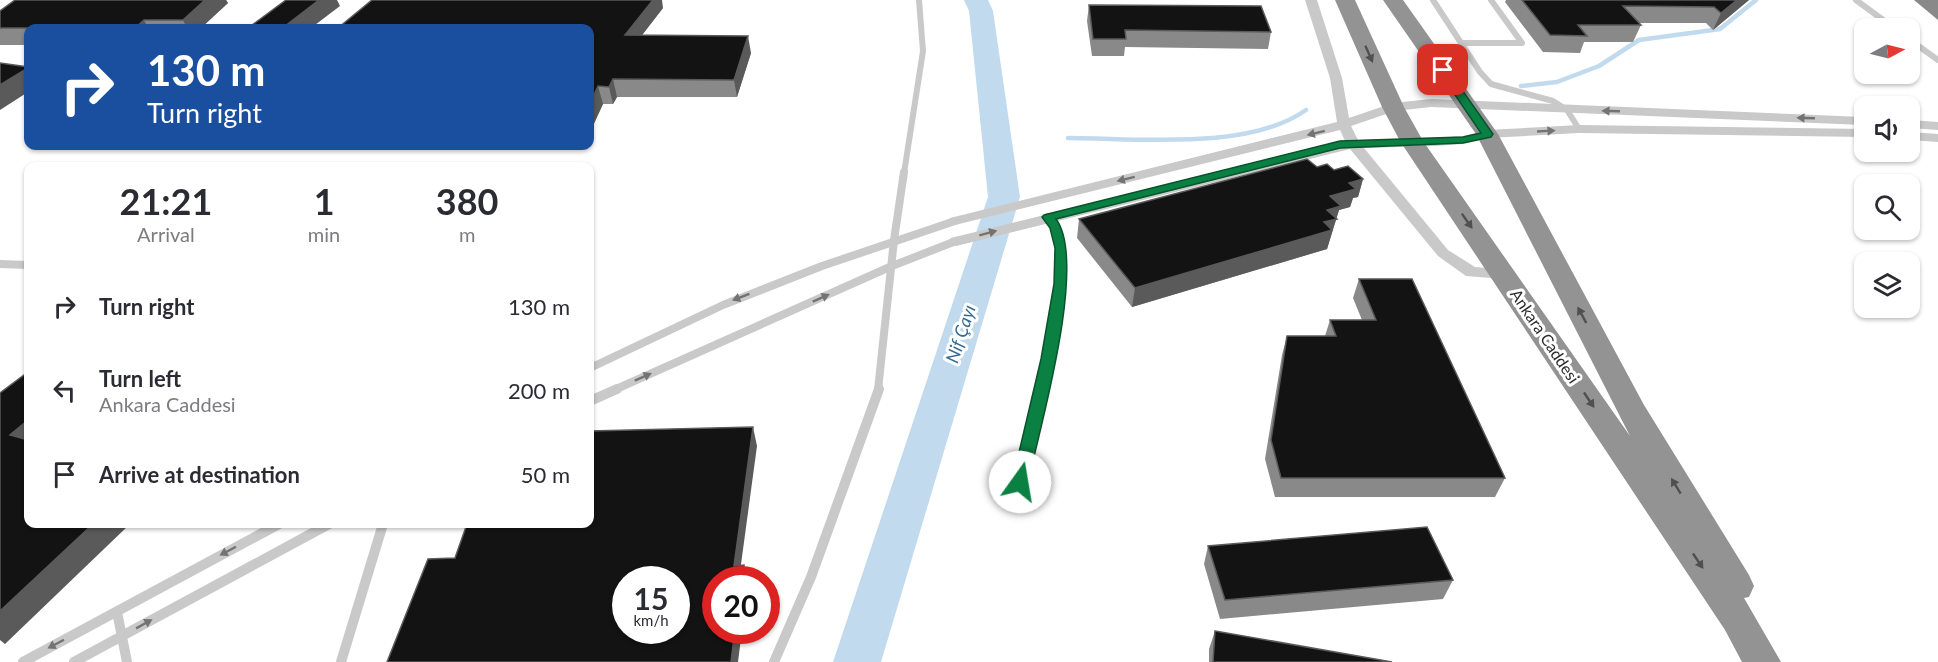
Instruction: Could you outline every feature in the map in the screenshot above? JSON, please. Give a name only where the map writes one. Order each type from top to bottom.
[{"type":"highway","name":"Ankara Caddesi","points":[[1345,0],[1393,108],[1412,141],[1738,619],[1762,662]]},
{"type":"highway","points":[[1393,0],[1487,134],[1631,410],[1782,662]]},
{"type":"street","points":[[1311,0],[1336,78],[1344,125],[1354,145],[1443,253],[1471,272],[1504,274]]},
{"type":"street","points":[[955,221],[1344,125],[1393,108],[1431,103],[1854,121]]},
{"type":"street","points":[[1920,125],[1938,126]]},
{"type":"street","points":[[956,241],[1340,145],[1463,140],[1487,134],[1579,129],[1854,133]]},
{"type":"street","points":[[1920,137],[1938,138]]},
{"type":"street","points":[[1037,201],[1048,217]]},
{"type":"lane","points":[[774,662],[812,577],[880,385],[894,240],[923,51],[919,0]]},
{"type":"lane","points":[[1433,0],[1480,72],[1491,84],[1553,101],[1567,110],[1579,129]]},
{"type":"lane","points":[[1461,43],[1522,43],[1491,0]]},
{"type":"lane","points":[[1856,0],[1880,18]]},
{"type":"lane","points":[[1920,46],[1938,60]]},
{"type":"lane","points":[[1016,502],[1048,359],[1060,284],[1061,248],[1056,228],[1048,217]]},
{"type":"lane","points":[[594,366],[723,305],[894,240],[955,221]]},
{"type":"lane","points":[[594,399],[892,266],[956,241]]},
{"type":"lane","points":[[0,264],[24,265]]},
{"type":"lane","points":[[23,662],[272,528]]},
{"type":"lane","points":[[74,662],[322,528]]},
{"type":"lane","points":[[341,662],[382,528]]},
{"type":"lane","points":[[117,612],[128,662]]},
{"type":"building","points":[[15,0],[205,0],[183,20],[144,20],[140,24],[24,24],[24,28],[0,28],[0,11]]},
{"type":"building","points":[[286,0],[319,0],[288,24],[253,24]]},
{"type":"building","points":[[372,0],[653,0],[625,35],[748,36],[734,80],[613,79],[609,87],[598,86],[594,95],[594,24],[343,24]]},
{"type":"building","points":[[1522,0],[1737,0],[1721,13],[1714,7],[1623,6],[1641,25],[1578,25],[1587,36],[1550,35]]},
{"type":"building","points":[[1089,5],[1261,6],[1271,32],[1125,30],[1126,39],[1093,39]]},
{"type":"building","points":[[0,63],[24,66],[24,70],[0,85]]},
{"type":"building","points":[[1307,159],[1317,167],[1327,164],[1334,170],[1348,166],[1363,179],[1349,183],[1356,189],[1330,196],[1341,206],[1327,210],[1337,219],[1324,222],[1332,230],[1135,288],[1079,219]]},
{"type":"building","points":[[1359,279],[1412,279],[1505,478],[1281,478],[1271,440],[1287,336],[1336,336],[1330,320],[1376,320]]},
{"type":"building","points":[[24,375],[24,423],[10,435],[24,439],[24,528],[89,528],[0,611],[0,393]]},
{"type":"building","points":[[753,427],[734,566],[702,566],[702,644],[733,644],[731,662],[387,662],[428,559],[455,558],[466,528],[594,528],[594,431]]},
{"type":"building","points":[[1427,527],[1453,580],[1225,600],[1208,546]]},
{"type":"building","points":[[1215,631],[1392,662],[1213,662]]},
{"type":"waterway","name":"Nif Çayı","points":[[857,662],[1004,197],[981,11],[976,0]]},
{"type":"waterway","points":[[1521,86],[1557,82],[1599,66],[1639,40],[1720,29],[1756,0]]},
{"type":"waterway","points":[[1068,138],[1159,140],[1224,137],[1254,132],[1282,123],[1306,110]]},
{"type":"route","points":[[1020,482],[1048,359],[1060,284],[1061,248],[1056,228],[1048,217],[1340,145],[1463,140],[1487,134],[1443,70]]}]
